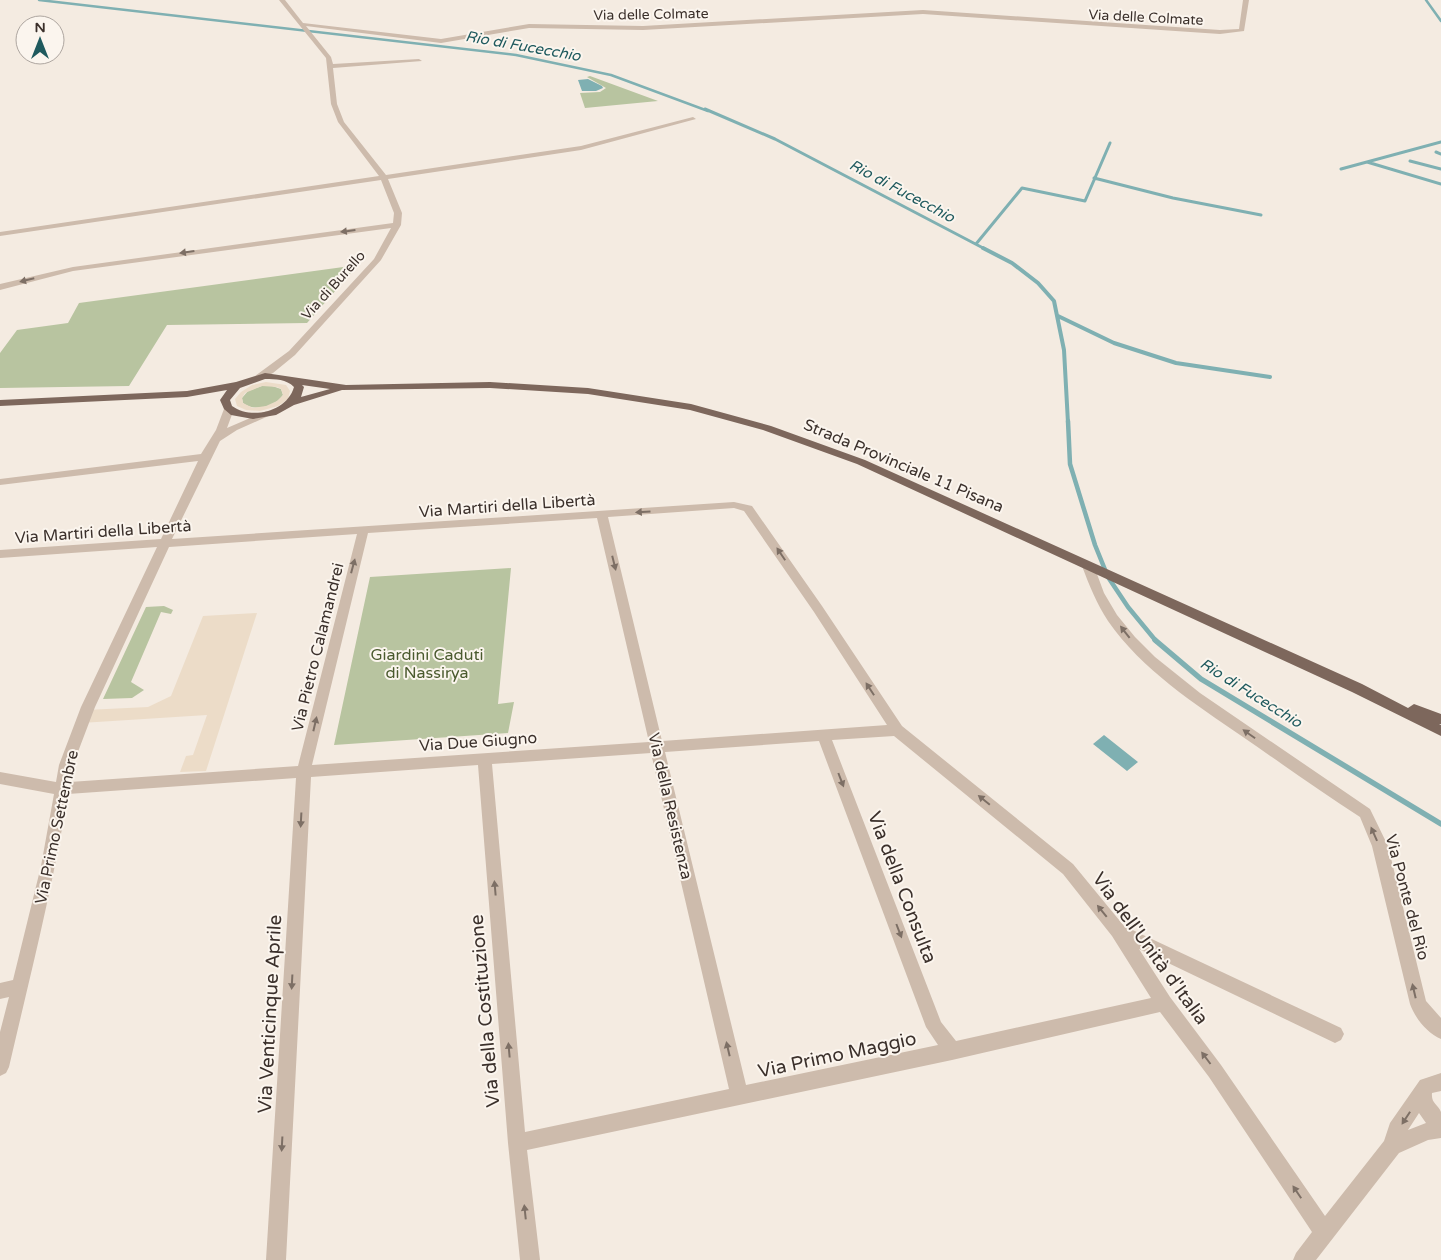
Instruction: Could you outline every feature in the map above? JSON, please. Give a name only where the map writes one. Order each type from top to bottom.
[{"type":"main road","name":"Strada Provinciale 11 Pisana","points":[[0,403],[187,394],[238,385],[258,378],[289,379],[346,388],[451,385],[532,386],[630,396],[691,407],[767,428],[816,444],[861,462],[1358,688],[1441,731]]},
{"type":"main road","points":[[289,379],[299,390],[293,402]]},
{"type":"main road","points":[[227,407],[227,395],[238,385]]},
{"type":"main road","name":"Strada Provinciale 11 Pisana","points":[[187,394],[217,400],[238,414],[250,416],[274,412],[293,402],[346,388]]},
{"type":"main road","points":[[0,412],[99,399]]},
{"type":"main road","name":"Strada Provinciale 11 Pisana","points":[[1358,688],[1441,719]]},
{"type":"street","points":[[0,287],[73,268],[397,225],[398,213],[383,176],[342,122],[334,104],[329,58],[282,0]]},
{"type":"street","name":"Via delle Colmate","points":[[305,28],[441,41],[529,26],[643,28],[915,12],[1220,32],[1242,30],[1246,0]]},
{"type":"street","points":[[329,66],[419,61]]},
{"type":"street","points":[[0,234],[582,148],[693,119]]},
{"type":"street","name":"Via di Burello","points":[[258,378],[292,353],[377,260],[397,225]]},
{"type":"street","name":"Via di Burello","points":[[289,379],[283,370],[292,353]]},
{"type":"street","points":[[165,543],[205,456],[217,439],[226,420],[227,407]]},
{"type":"street","points":[[217,439],[241,424],[274,412]]},
{"type":"street","points":[[0,482],[205,456]]},
{"type":"street","name":"Via Martiri della Libertà","points":[[0,554],[602,516],[734,505],[745,506],[751,510],[897,730]]},
{"type":"street","name":"Via della Resistenza","points":[[602,516],[740,1096]]},
{"type":"street","name":"Via Pietro Calamandrei","points":[[304,771],[363,531]]},
{"type":"street","name":"Via Primo Settembre","points":[[0,1067],[49,866],[66,765],[88,706],[165,543]]},
{"type":"street","name":"Via Ponte del Rio","points":[[1088,566],[1101,601],[1141,652],[1170,679],[1366,813],[1380,846],[1418,1004],[1426,1016],[1441,1030]]},
{"type":"street","name":"Via Due Giugno","points":[[0,778],[61,789],[897,730]]},
{"type":"street","name":"Via dell'Unità d'Italia","points":[[897,730],[1068,868],[1118,931],[1164,1002],[1215,1071],[1324,1232]]},
{"type":"street","name":"Via della Consulta","points":[[824,734],[935,1027],[952,1051]]},
{"type":"street","name":"Via della Costituzione","points":[[484,758],[517,1143],[530,1260]]},
{"type":"street","name":"Via Venticinque Aprile","points":[[276,1260],[304,771]]},
{"type":"street","points":[[1118,931],[1335,1034]]},
{"type":"street","points":[[0,991],[21,986]]},
{"type":"street","name":"Via Primo Maggio","points":[[517,1143],[952,1051],[1164,1002]]},
{"type":"street","points":[[1303,1260],[1392,1146],[1397,1130],[1434,1082]]},
{"type":"street","points":[[1434,1082],[1424,1104],[1427,1111],[1441,1124]]},
{"type":"street","points":[[1392,1146],[1428,1131],[1441,1129]]},
{"type":"green space","points":[[590,76],[658,101],[585,108],[580,93],[600,92],[606,88],[587,77]]},
{"type":"green space","points":[[358,265],[307,323],[167,325],[129,386],[0,388],[0,353],[17,330],[68,323],[79,303]]},
{"type":"green space","points":[[262,386],[272,386],[281,389],[283,395],[275,403],[264,407],[258,408],[243,403],[242,398],[248,391]]},
{"type":"green space","name":"Giardini Caduti di Nassirya","points":[[511,568],[498,704],[514,702],[508,733],[334,745],[370,577]]},
{"type":"green space","points":[[164,606],[173,610],[171,614],[161,612],[131,682],[144,690],[132,698],[103,699],[146,607]]},
{"type":"shaded area","points":[[266,382],[286,385],[290,391],[288,399],[278,406],[260,411],[246,410],[237,406],[235,399],[241,392],[252,385]],"holes":[[[262,386],[281,389],[283,395],[277,401],[266,406],[253,408],[243,403],[242,398],[245,393]]]},
{"type":"shaded area","points":[[257,613],[206,771],[180,772],[186,756],[193,755],[207,715],[81,723],[86,710],[148,707],[171,696],[203,616]]},
{"type":"water","points":[[588,79],[603,88],[596,91],[582,91],[578,80]]},
{"type":"water","points":[[1104,735],[1138,762],[1127,771],[1093,744]]},
{"type":"waterway","name":"Rio di Fucecchio","points":[[39,0],[516,55],[611,75],[708,111]]},
{"type":"waterway","points":[[1426,0],[1441,21]]},
{"type":"waterway","name":"Rio di Fucecchio","points":[[705,109],[775,139],[985,249]]},
{"type":"waterway","points":[[1341,169],[1441,142]]},
{"type":"waterway","points":[[1095,178],[1110,143]]},
{"type":"waterway","points":[[1436,152],[1441,154]]},
{"type":"waterway","points":[[1410,161],[1441,169]]},
{"type":"waterway","points":[[1367,162],[1441,184]]},
{"type":"waterway","points":[[976,244],[1022,188],[1085,201],[1095,178]]},
{"type":"waterway","points":[[1095,178],[1173,198],[1261,215]]},
{"type":"waterway","name":"Rio di Fucecchio","points":[[983,248],[1012,263],[1038,283],[1054,301],[1064,350],[1068,423]]},
{"type":"waterway","points":[[1058,316],[1114,343],[1176,363],[1270,377]]},
{"type":"waterway","name":"Rio di Fucecchio","points":[[1068,421],[1070,464],[1095,545],[1108,577],[1128,607],[1156,640]]},
{"type":"waterway","name":"Rio di Fucecchio","points":[[1156,640],[1201,679],[1441,824]]}]
